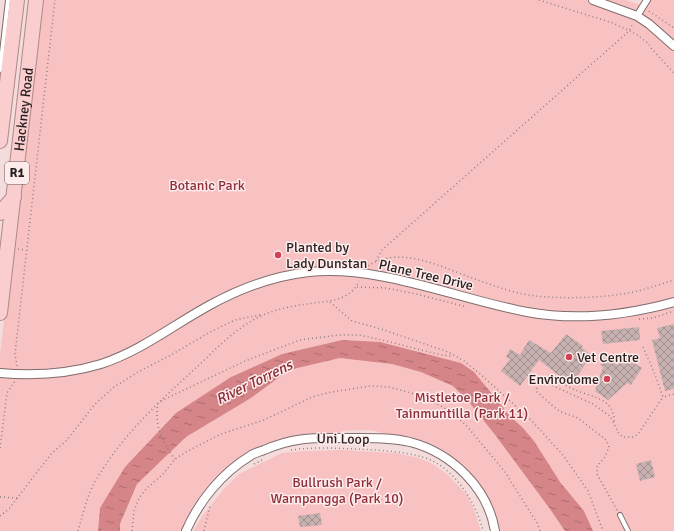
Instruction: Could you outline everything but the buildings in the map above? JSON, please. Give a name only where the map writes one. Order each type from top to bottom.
[{"type":"highway","name":"Hackney Road","points":[[0,141],[17,0]]},
{"type":"highway","name":"Hackney Road","points":[[0,314],[36,0]]},
{"type":"highway","points":[[0,213],[14,197]]},
{"type":"street","points":[[593,0],[637,16],[649,24],[674,46]]},
{"type":"street","points":[[637,16],[647,0]]},
{"type":"street","name":"Plane Tree Drive","points":[[0,373],[56,374],[102,363],[136,349],[209,305],[246,287],[280,276],[311,272],[361,274],[421,285],[513,309],[548,314],[588,316],[608,315],[674,302]]},
{"type":"street","points":[[186,531],[198,508],[212,489],[226,474],[250,456],[281,443],[299,439],[321,438],[374,439],[409,442],[423,446],[440,454],[462,470],[473,482],[490,512],[495,531]]},
{"type":"lane","points":[[0,70],[8,0]]},
{"type":"lane","points":[[29,65],[32,0]]},
{"type":"lane","points":[[620,515],[628,531]]},
{"type":"path","points":[[0,448],[7,393],[14,384],[18,374],[15,354],[55,0]]},
{"type":"path","points":[[539,0],[613,23],[636,34],[649,44],[674,73]]},
{"type":"path","points":[[643,6],[674,28]]},
{"type":"path","points":[[376,261],[382,250],[629,31]]},
{"type":"path","points":[[13,248],[26,250]]},
{"type":"path","points":[[0,516],[9,509],[52,453],[67,440],[95,404],[114,387],[212,331],[235,320],[262,315],[286,308],[330,302],[342,298],[356,287],[365,268],[376,261],[401,257],[422,260],[504,289],[535,296],[561,298],[605,296],[632,292],[674,280]]},
{"type":"path","points":[[330,302],[352,321],[434,347],[455,356],[495,386],[564,454],[588,491],[603,531]]},
{"type":"path","points":[[78,531],[88,496],[103,468],[142,419],[158,402],[224,341],[242,327],[262,315]]},
{"type":"path","points":[[158,402],[245,361],[300,340],[339,334],[359,335],[441,355],[455,356]]},
{"type":"path","points":[[643,347],[663,397]]},
{"type":"path","points":[[548,376],[574,390],[595,396],[607,403],[614,414],[614,424]]},
{"type":"path","points":[[620,515],[597,474],[597,466],[605,457],[609,447],[606,440],[578,418],[561,412],[554,407],[536,391],[537,386],[540,382],[545,382],[593,404],[610,416],[619,434],[623,437],[633,437],[638,434],[663,397],[674,394]]},
{"type":"path","points":[[132,531],[134,511],[139,498],[146,489],[163,474],[175,459],[161,434],[157,415],[158,402]]},
{"type":"path","name":"Uni Loop","points":[[288,451],[330,448],[379,450],[422,457],[434,462],[449,473],[461,486],[477,510],[483,531]]},
{"type":"path","points":[[250,466],[266,458]]},
{"type":"path","points":[[0,497],[17,498]]},
{"type":"path","points":[[204,531],[210,504]]},
{"type":"green space","name":"Botanic Park","points":[[41,0],[626,0],[641,5],[643,0],[674,0],[674,531],[498,531],[484,491],[460,463],[439,449],[417,440],[365,430],[342,431],[338,434],[298,436],[279,440],[236,462],[182,531],[120,531],[120,524],[137,484],[186,437],[251,398],[289,370],[340,358],[376,361],[342,340],[282,354],[231,377],[100,508],[98,531],[0,531],[0,355]]},
{"type":"green space","name":"Bullrush Park / Warnpangga (Park 10)","points":[[342,450],[395,453],[419,458],[433,464],[448,475],[468,496],[481,531],[193,531],[203,515],[223,490],[239,474],[282,453]]},
{"type":"water","name":"River Torrens","points":[[342,340],[380,342],[461,363],[474,372],[510,416],[534,441],[560,482],[584,511],[593,531],[565,531],[496,436],[469,402],[453,386],[421,372],[392,364],[340,358],[289,370],[251,398],[186,437],[137,484],[120,524],[120,531],[98,531],[100,508],[125,467],[176,413],[231,377],[282,354]]},
{"type":"place","name":"Planted by Lady Dunstan","points":[[278,255]]},
{"type":"place","name":"Vet Centre","points":[[569,357]]},
{"type":"place","name":"Envirodome","points":[[607,379]]},
{"type":"park label","name":"Mistletoe Park / Tainmuntilla (Park 11)","points":[[462,406]]}]
